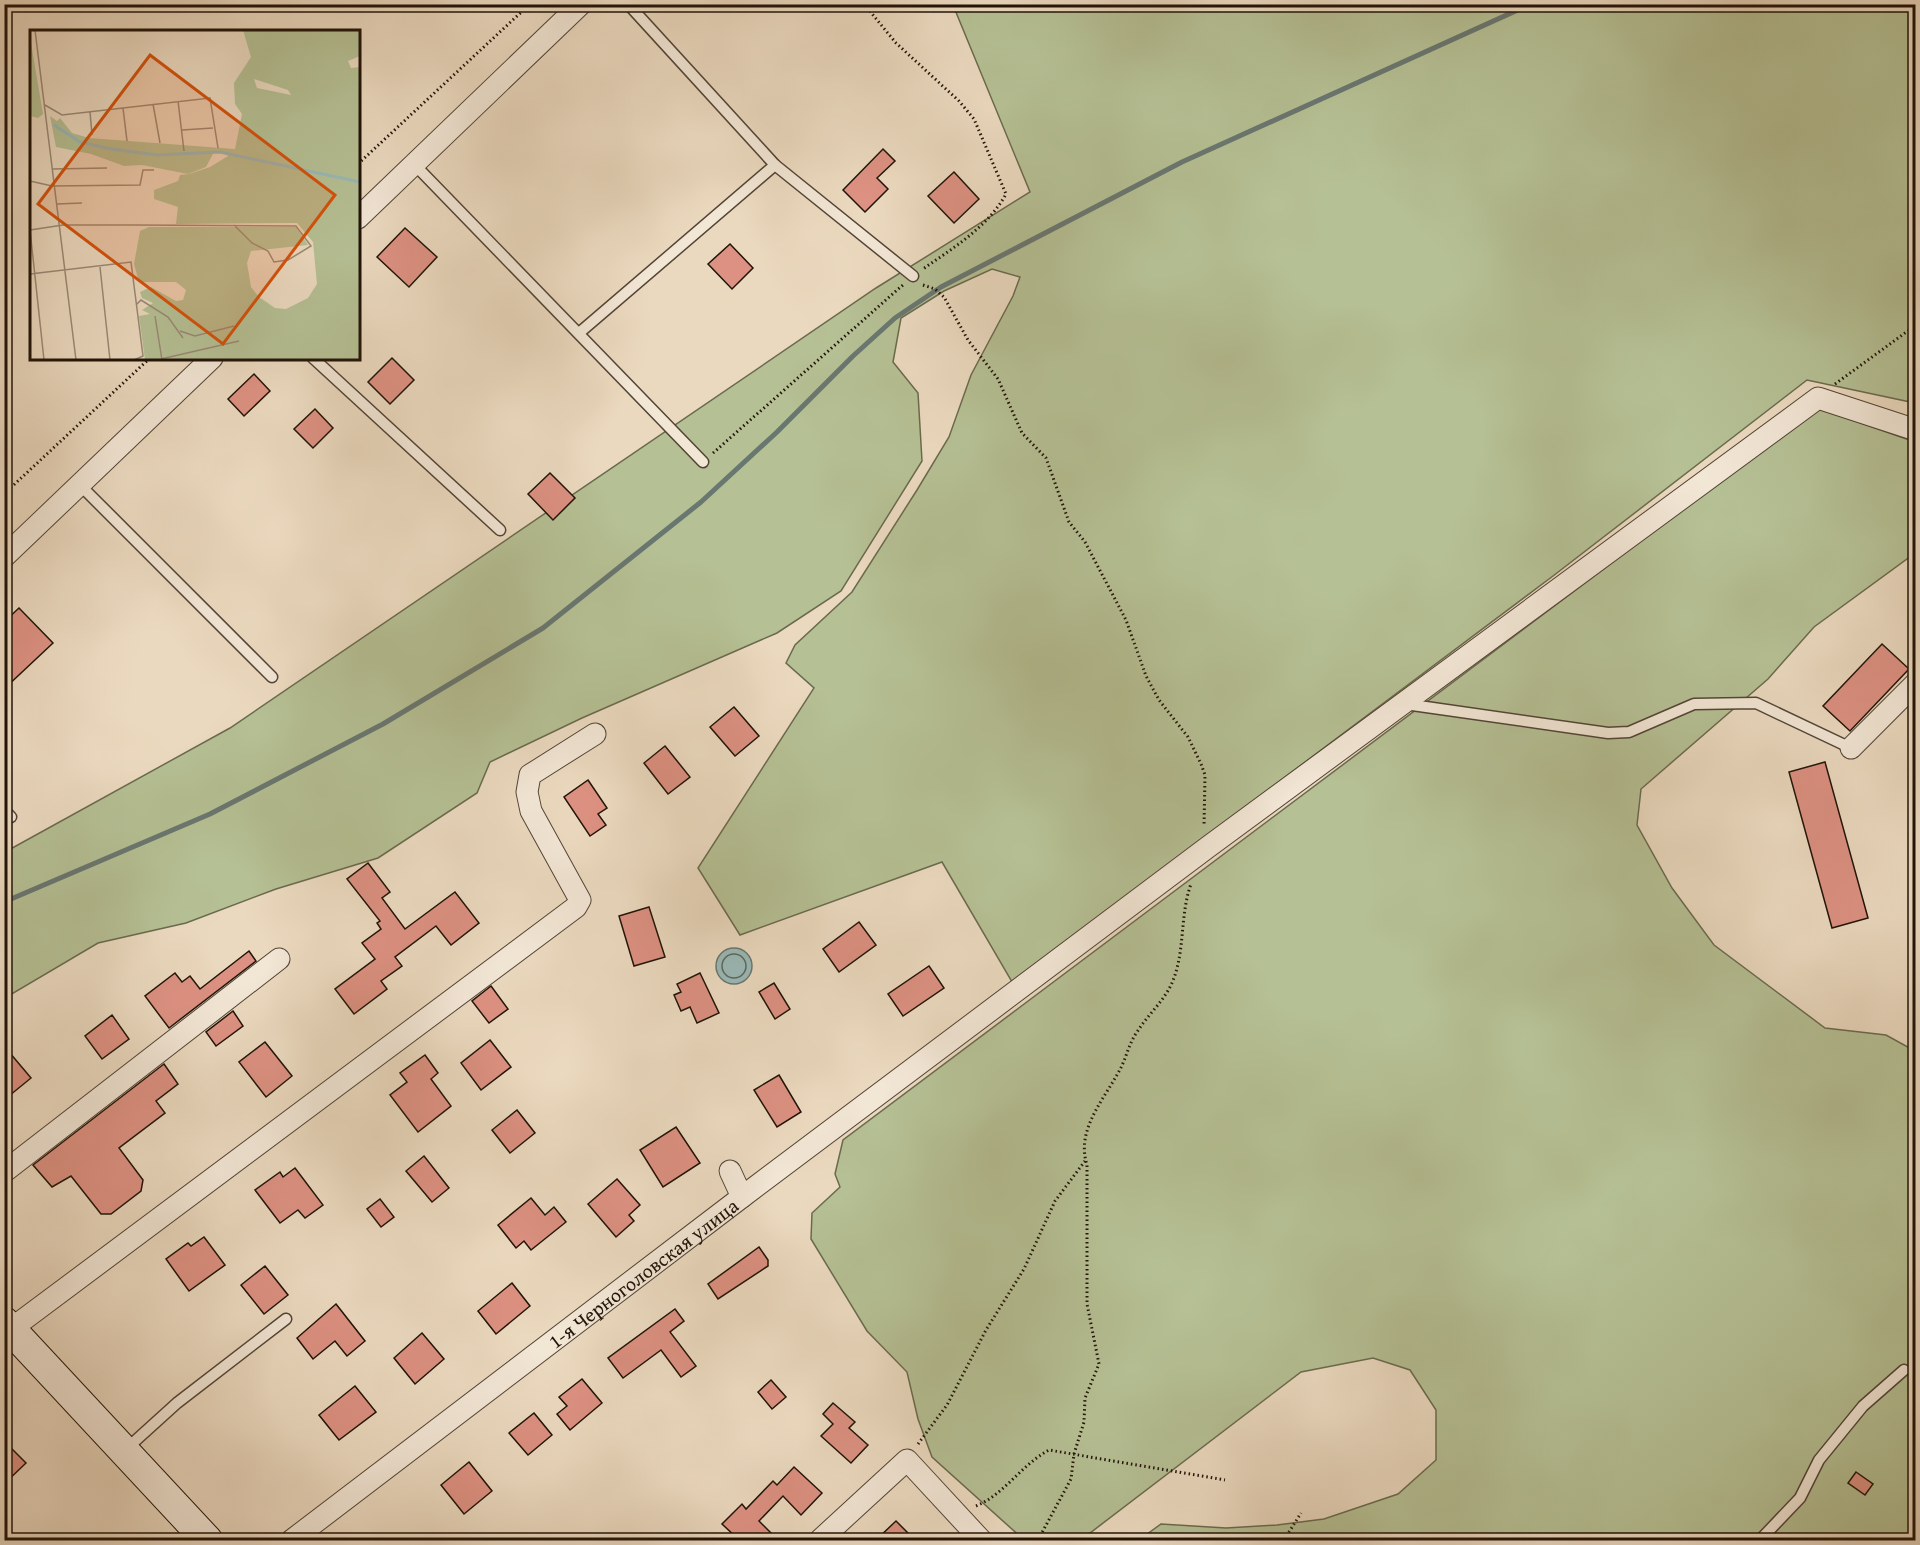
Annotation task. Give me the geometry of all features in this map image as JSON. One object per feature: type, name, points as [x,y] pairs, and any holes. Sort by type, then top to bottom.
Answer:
[{"type":"street","points":[[360,216],[581,4]]},
{"type":"street","points":[[4,557],[210,360]]},
{"type":"street","points":[[1818,398],[1916,430]]},
{"type":"street","name":"1-я Черноголовская улица","points":[[292,1540],[742,1197],[997,1008],[1208,847],[1818,398]]},
{"type":"street","points":[[1851,748],[1916,683]]},
{"type":"street","points":[[206,1540],[124,1451],[7,1331],[576,907],[580,900],[531,811],[527,792],[530,775],[595,734]]},
{"type":"street","points":[[4,1172],[279,959]]},
{"type":"street","points":[[729,1171],[742,1197]]},
{"type":"street","points":[[820,1540],[907,1460],[981,1540]]},
{"type":"lane","points":[[628,4],[775,165],[913,276]]},
{"type":"lane","points":[[414,164],[703,462]]},
{"type":"lane","points":[[579,333],[775,165]]},
{"type":"lane","points":[[315,360],[501,530]]},
{"type":"lane","points":[[80,485],[272,677]]},
{"type":"lane","points":[[1405,704],[1608,734],[1629,732],[1694,704],[1756,704],[1851,748]]},
{"type":"lane","points":[[124,1451],[177,1403],[286,1319]]},
{"type":"lane","points":[[1760,1540],[1800,1498],[1820,1460],[1863,1406],[1904,1370]]},
{"type":"path","points":[[360,162],[530,4]]},
{"type":"path","points":[[703,462],[913,276],[976,230],[1000,205],[1006,194],[974,118],[959,101],[896,43],[864,4]]},
{"type":"path","points":[[913,276],[916,282],[935,290],[944,297],[968,340],[998,379],[1022,433],[1046,458],[1069,522],[1089,549],[1126,620],[1146,676],[1159,700],[1188,738],[1205,775],[1204,827],[1208,847],[1204,861],[1194,872],[1186,899],[1177,968],[1170,987],[1152,1015],[1138,1030],[1125,1053],[1119,1072],[1106,1091],[1087,1130],[1082,1149],[1086,1161],[1086,1304],[1099,1364],[1085,1398],[1084,1422],[1074,1454],[1071,1479],[1038,1540]]},
{"type":"path","points":[[1818,398],[1916,325]]},
{"type":"path","points":[[4,494],[148,360]]},
{"type":"path","points":[[907,1460],[947,1405],[986,1330],[1024,1269],[1055,1201],[1086,1161]]},
{"type":"path","points":[[950,1508],[976,1506],[993,1498],[1016,1474],[1049,1450],[1225,1480]]},
{"type":"path","points":[[1284,1540],[1301,1513]]},
{"type":"green space","points":[[953,5],[1915,5],[1915,403],[1807,380],[1553,576],[1012,982],[942,862],[740,935],[698,868],[814,688],[786,663],[795,645],[852,592],[949,437],[971,375],[1013,296],[1020,277],[992,269],[944,291],[901,318],[893,362],[918,393],[922,461],[841,591],[777,633],[582,718],[490,762],[477,793],[378,858],[276,889],[186,923],[98,943],[5,998],[5,852],[230,728],[876,288],[1030,192]]},
{"type":"green space","points":[[1818,408],[1915,442],[1915,553],[1814,627],[1768,679],[1641,789],[1637,825],[1672,888],[1714,945],[1825,1028],[1886,1035],[1915,1051],[1915,1540],[1139,1540],[1161,1524],[1226,1528],[1277,1525],[1324,1519],[1398,1494],[1436,1460],[1436,1410],[1410,1370],[1373,1358],[1301,1372],[1090,1533],[1077,1540],[1024,1540],[932,1457],[918,1419],[907,1372],[867,1331],[811,1239],[812,1213],[840,1187],[835,1174],[843,1140]]},
{"type":"water","points":[[734,948],[747,953],[752,966],[747,979],[734,984],[721,979],[716,966],[721,953]]},
{"type":"building","points":[[883,149],[895,161],[877,178],[888,189],[865,212],[843,190]]},
{"type":"building","points":[[954,172],[979,199],[954,223],[928,196]]},
{"type":"building","points":[[405,228],[437,257],[409,287],[377,257]]},
{"type":"building","points":[[730,244],[753,268],[732,289],[708,264]]},
{"type":"building","points":[[392,358],[414,380],[390,404],[368,382]]},
{"type":"building","points":[[254,374],[270,391],[244,416],[228,399]]},
{"type":"building","points":[[315,409],[333,428],[313,448],[294,429]]},
{"type":"building","points":[[550,473],[575,498],[553,520],[528,494]]},
{"type":"building","points":[[19,608],[53,643],[4,689],[4,622]]},
{"type":"building","points":[[1882,644],[1909,669],[1850,731],[1823,706]]},
{"type":"building","points":[[734,707],[759,736],[735,756],[710,727]]},
{"type":"building","points":[[665,746],[690,777],[668,794],[644,763]]},
{"type":"building","points":[[1825,762],[1868,918],[1832,928],[1789,772]]},
{"type":"building","points":[[588,780],[607,808],[598,814],[606,825],[590,836],[564,797]]},
{"type":"building","points":[[368,863],[390,892],[382,898],[405,929],[455,892],[479,923],[451,945],[436,926],[395,957],[402,966],[381,981],[387,989],[354,1014],[335,989],[375,959],[362,943],[381,929],[377,923],[380,921],[347,879]]},
{"type":"building","points":[[649,907],[665,957],[634,966],[619,916]]},
{"type":"building","points":[[859,922],[876,945],[839,972],[823,949]]},
{"type":"building","points":[[249,951],[256,961],[169,1028],[145,996],[175,973],[182,982],[190,976],[200,989]]},
{"type":"building","points":[[929,966],[944,988],[903,1016],[888,994]]},
{"type":"building","points":[[700,973],[719,1013],[697,1023],[690,1007],[681,1011],[674,995],[681,992],[677,984]]},
{"type":"building","points":[[774,983],[790,1009],[775,1019],[759,992]]},
{"type":"building","points":[[491,986],[508,1009],[489,1023],[472,1001]]},
{"type":"building","points":[[233,1011],[243,1026],[216,1046],[206,1032]]},
{"type":"building","points":[[112,1015],[129,1039],[102,1059],[85,1036]]},
{"type":"building","points":[[490,1040],[511,1067],[481,1090],[461,1063]]},
{"type":"building","points":[[265,1042],[292,1076],[266,1097],[239,1062]]},
{"type":"building","points":[[4,1046],[31,1078],[4,1100]]},
{"type":"building","points":[[425,1055],[438,1073],[431,1079],[451,1106],[418,1132],[390,1095],[407,1082],[400,1073]]},
{"type":"building","points":[[164,1064],[178,1084],[156,1101],[165,1113],[119,1148],[143,1180],[141,1191],[111,1214],[101,1214],[71,1176],[52,1187],[33,1165]]},
{"type":"building","points":[[779,1075],[801,1112],[777,1127],[754,1090]]},
{"type":"building","points":[[517,1110],[535,1133],[510,1153],[492,1130]]},
{"type":"building","points":[[676,1127],[700,1163],[663,1187],[640,1150]]},
{"type":"building","points":[[424,1156],[449,1188],[432,1202],[406,1171]]},
{"type":"building","points":[[295,1168],[323,1205],[305,1218],[298,1210],[280,1223],[255,1190],[280,1172],[283,1177]]},
{"type":"building","points":[[617,1179],[640,1205],[629,1215],[634,1221],[616,1237],[588,1204]]},
{"type":"building","points":[[531,1198],[545,1215],[554,1207],[566,1222],[531,1250],[524,1241],[516,1248],[498,1225]]},
{"type":"building","points":[[380,1199],[394,1217],[381,1227],[367,1209]]},
{"type":"building","points":[[204,1237],[225,1265],[189,1291],[166,1259],[188,1243],[191,1246]]},
{"type":"building","points":[[759,1247],[768,1260],[768,1266],[718,1299],[708,1284]]},
{"type":"building","points":[[265,1266],[288,1295],[264,1314],[241,1285]]},
{"type":"building","points":[[512,1283],[530,1306],[496,1334],[478,1311]]},
{"type":"building","points":[[336,1304],[365,1341],[347,1356],[335,1341],[313,1359],[297,1338]]},
{"type":"building","points":[[675,1309],[684,1321],[670,1332],[696,1366],[681,1377],[661,1350],[623,1378],[608,1358]]},
{"type":"building","points":[[422,1333],[444,1359],[415,1384],[394,1358]]},
{"type":"building","points":[[582,1379],[602,1403],[570,1430],[557,1414],[567,1406],[559,1397]]},
{"type":"building","points":[[771,1380],[786,1397],[772,1409],[758,1392]]},
{"type":"building","points":[[355,1386],[376,1412],[339,1440],[319,1415]]},
{"type":"building","points":[[833,1403],[855,1422],[849,1428],[868,1445],[851,1463],[821,1436],[833,1424],[823,1414]]},
{"type":"building","points":[[534,1413],[552,1435],[528,1455],[509,1433]]},
{"type":"building","points":[[4,1441],[26,1463],[4,1484]]},
{"type":"building","points":[[469,1462],[492,1491],[464,1514],[441,1485]]},
{"type":"building","points":[[794,1467],[822,1493],[801,1515],[783,1496],[759,1521],[771,1533],[764,1540],[739,1540],[722,1524],[742,1504],[746,1509],[773,1481],[777,1485]]},
{"type":"building","points":[[1856,1472],[1873,1484],[1865,1495],[1848,1483]]},
{"type":"building","points":[[896,1521],[915,1540],[876,1540]]},
{"type":"waterway","points":[[4,902],[210,814],[383,724],[543,628],[701,502],[895,318],[941,287],[1182,162],[1531,4]]}]
